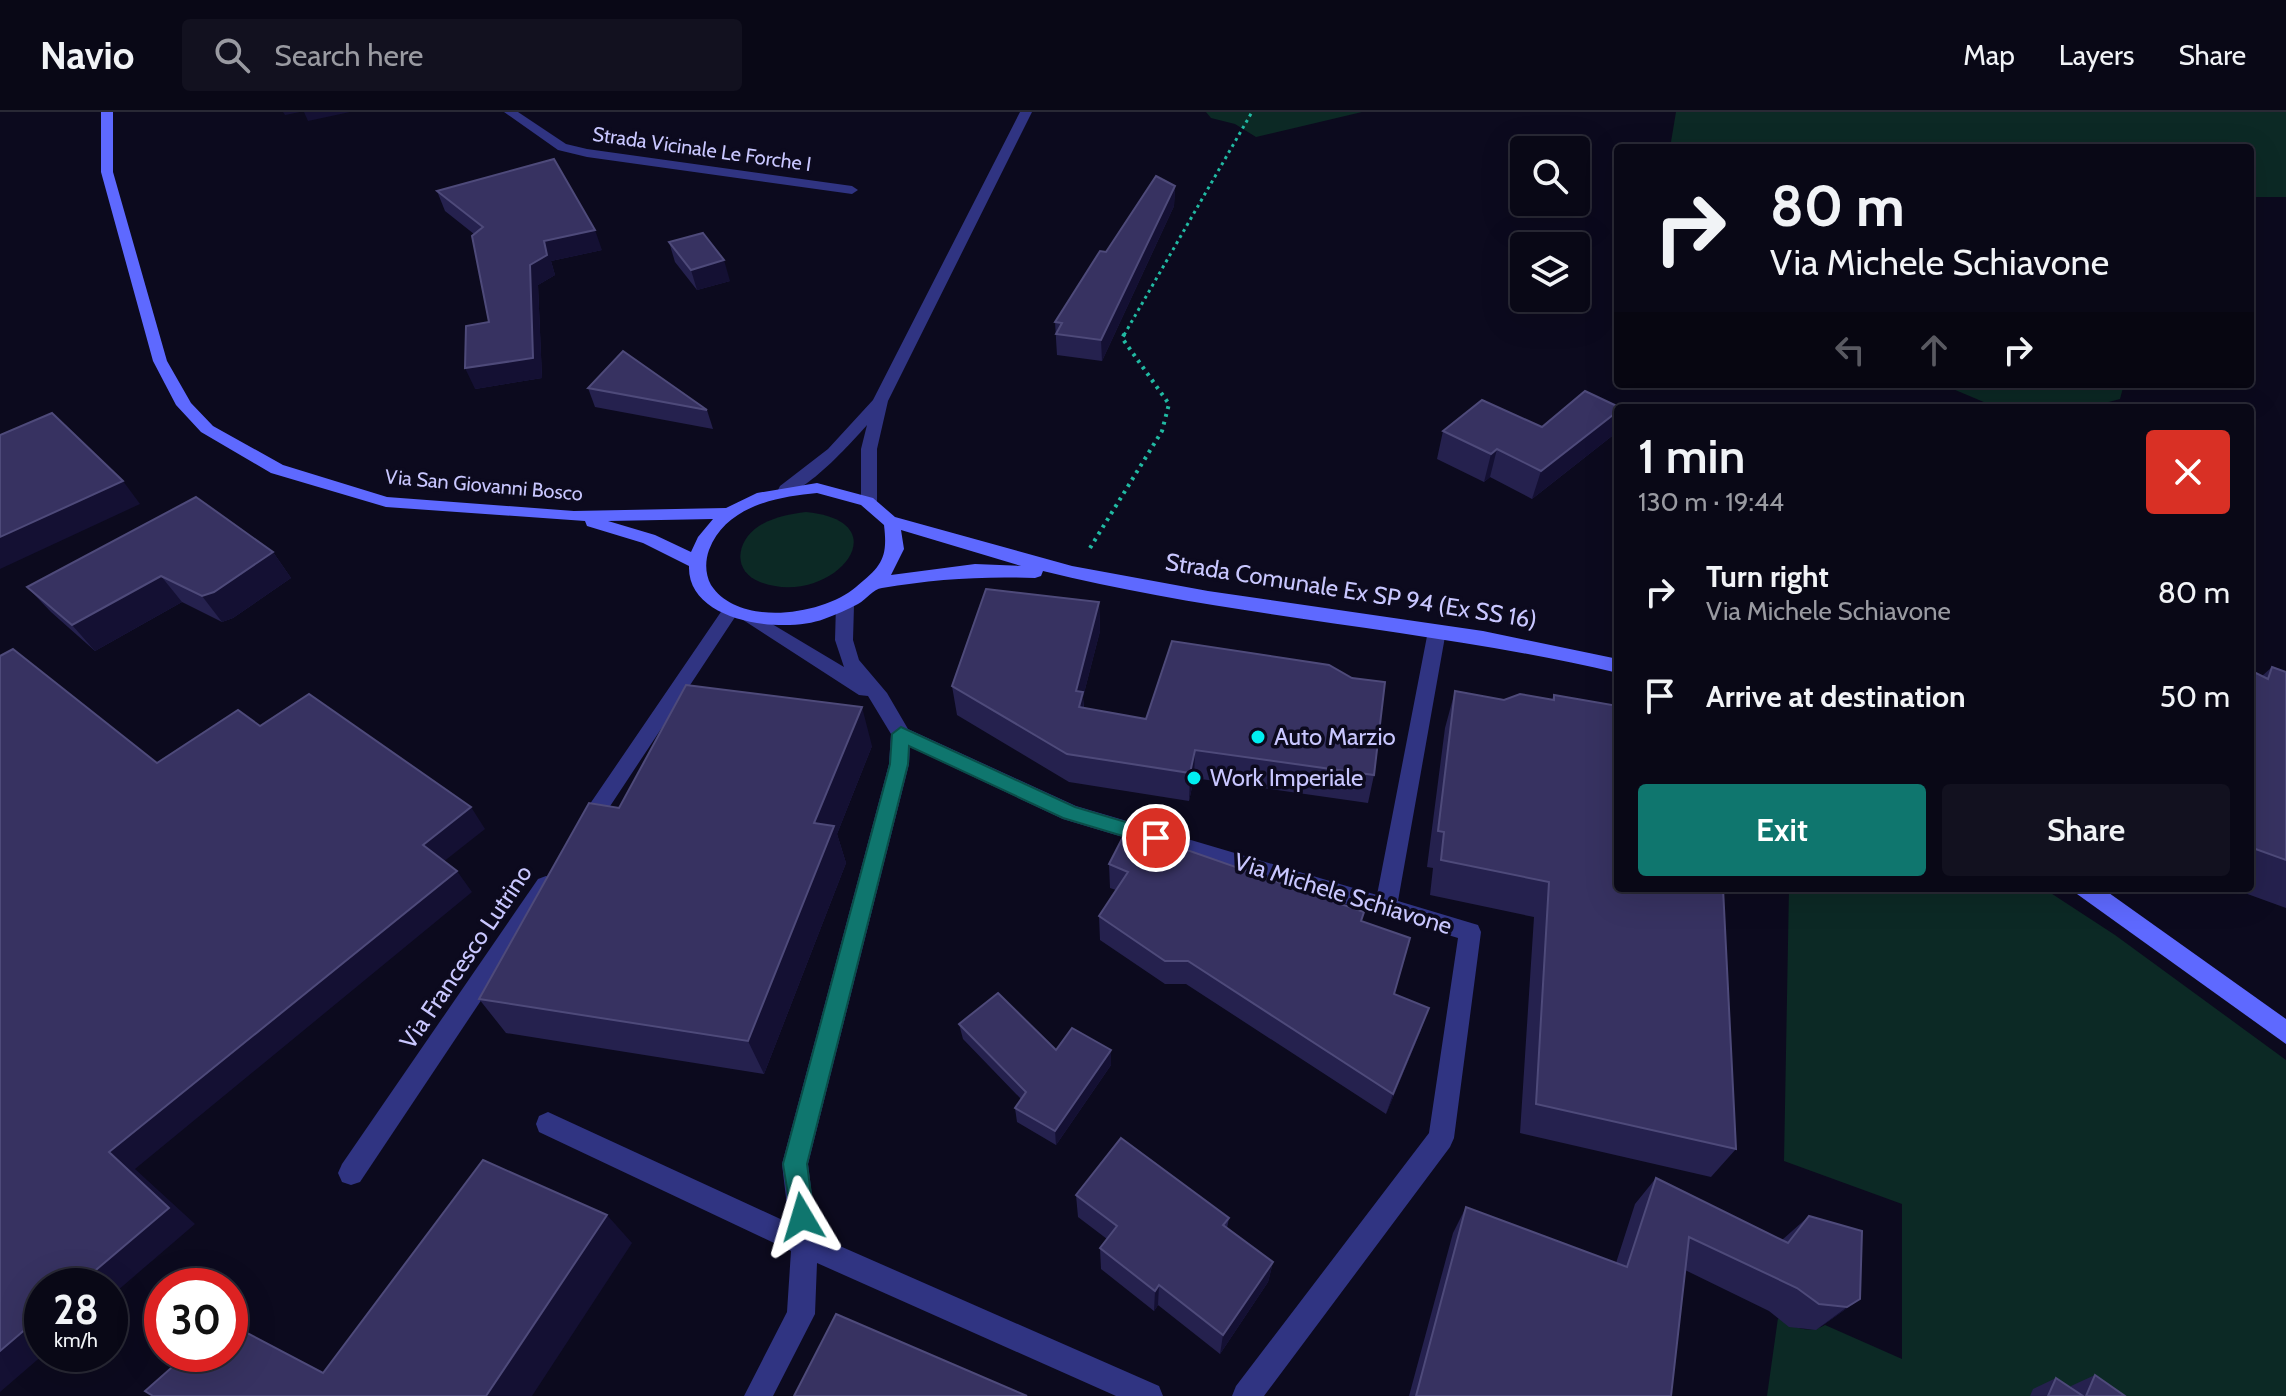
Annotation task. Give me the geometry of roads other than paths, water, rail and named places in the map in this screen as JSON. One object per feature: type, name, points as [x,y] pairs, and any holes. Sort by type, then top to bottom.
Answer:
[{"type":"main road","name":"Via San Giovanni Bosco","points":[[107,112],[107,172],[160,361],[184,405],[207,429],[277,469],[386,502],[574,516],[728,513]]},
{"type":"main road","name":"Via San Giovanni Bosco","points":[[696,562],[706,536],[728,513],[746,503],[786,490],[817,488],[845,491],[869,501],[891,521]]},
{"type":"main road","points":[[574,516],[649,539],[696,562],[699,581],[711,597],[739,613],[779,619],[802,617],[845,605],[879,582],[893,561],[897,540],[891,521]]},
{"type":"main road","name":"Strada Comunale Ex SP 94 (Ex SS 16)","points":[[891,521],[979,550],[1075,573],[1537,645],[1614,665]]},
{"type":"main road","name":"Strada Comunale Ex SP 94 (Ex SS 16)","points":[[879,582],[975,570],[1075,573]]},
{"type":"main road","points":[[2091,892],[2286,1033]]},
{"type":"street","name":"Strada Vicinale Le Forche I","points":[[510,112],[562,147],[587,153],[852,190]]},
{"type":"street","points":[[869,501],[869,449],[880,401],[1026,112]]},
{"type":"street","points":[[786,490],[834,452],[880,401]]},
{"type":"street","points":[[758,1396],[801,1314],[805,1244],[795,1164],[899,764],[901,734],[880,698],[850,662],[844,640],[845,605]]},
{"type":"street","points":[[572,846],[739,613],[880,698]]},
{"type":"street","points":[[1386,907],[1437,631]]},
{"type":"street","name":"Via Michele Schiavone","points":[[901,734],[1070,813],[1470,932],[1441,1138],[1246,1396]]},
{"type":"street","name":"Via Francesco Lutrino","points":[[351,1173],[554,872]]},
{"type":"street","points":[[548,1124],[805,1244],[1149,1396]]},
{"type":"place","name":"Auto Marzio","points":[[1258,737]]},
{"type":"place","name":"Work Imperiale","points":[[1194,778]]}]
